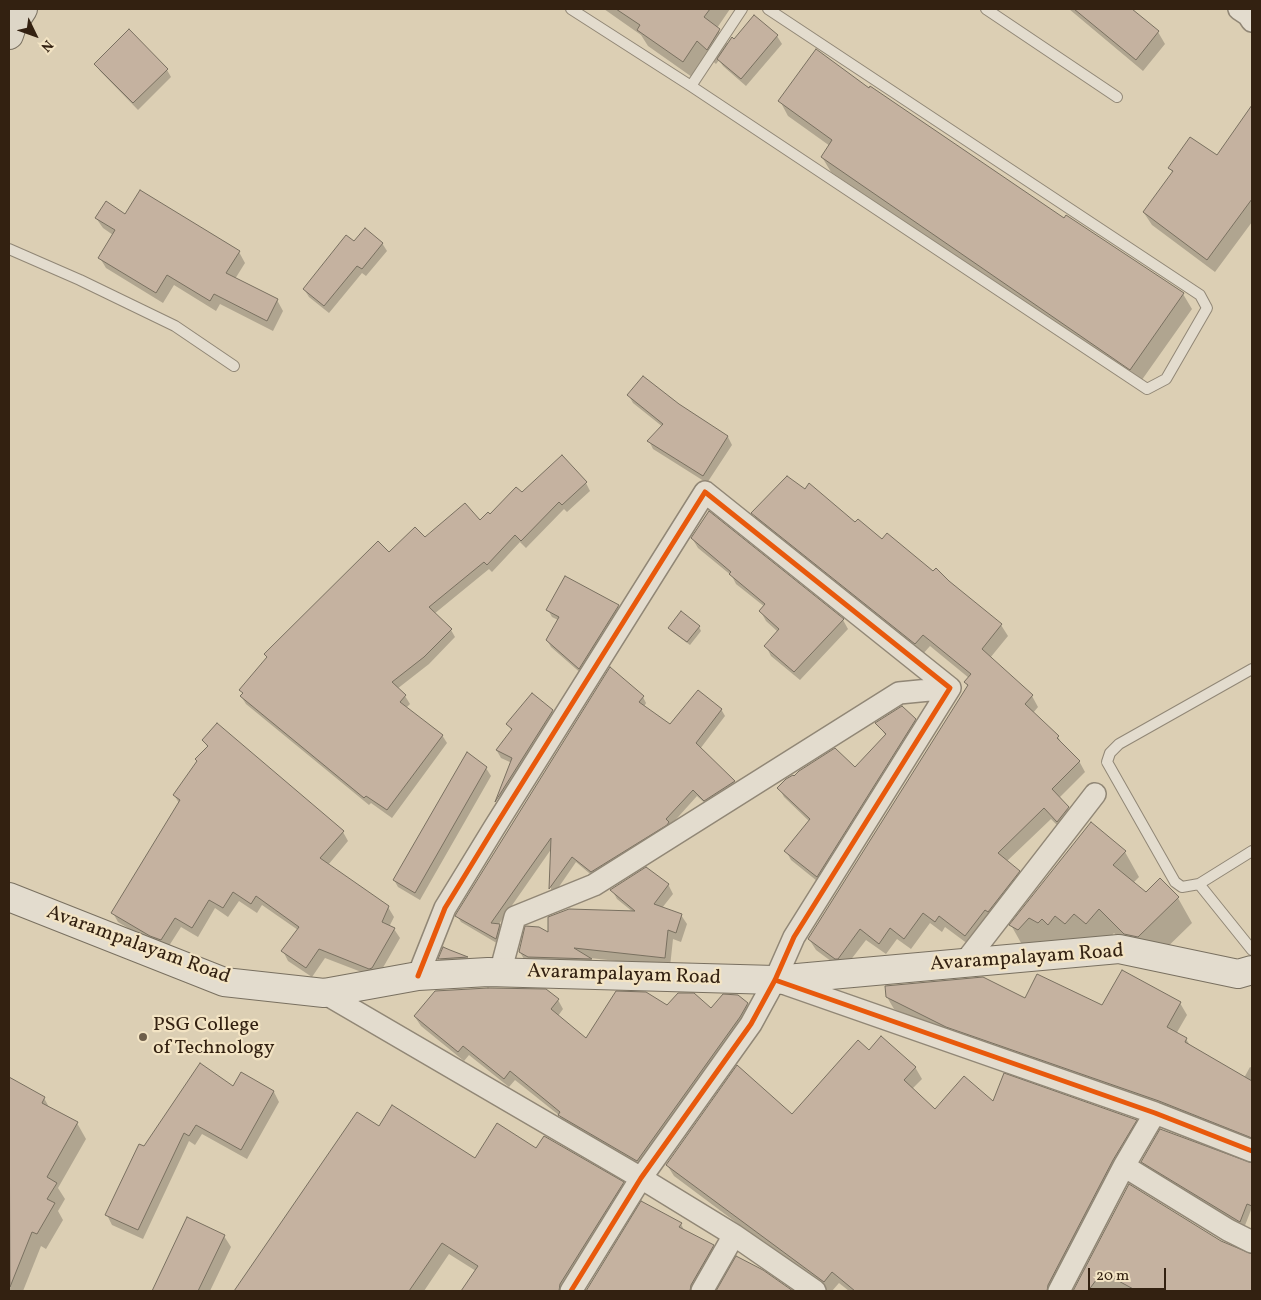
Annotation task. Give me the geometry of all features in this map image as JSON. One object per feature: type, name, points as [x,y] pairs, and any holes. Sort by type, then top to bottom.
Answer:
[{"type":"main road","points":[[9,35],[12,26],[23,9]]},
{"type":"street","points":[[1239,9],[1248,15],[1252,21]]},
{"type":"street","points":[[418,976],[450,900],[705,492],[950,688]]},
{"type":"street","points":[[500,973],[515,917],[594,885],[899,693],[950,688]]},
{"type":"street","points":[[571,1291],[642,1178],[750,1024],[775,980],[794,938],[950,688]]},
{"type":"street","points":[[965,962],[1095,794]]},
{"type":"street","name":"Avarampalayam Road","points":[[9,897],[224,982],[324,993],[418,976],[488,972],[775,980],[1119,949],[1238,974],[1252,970]]},
{"type":"street","points":[[775,980],[1155,1113],[1252,1151]]},
{"type":"street","points":[[324,993],[642,1178],[734,1235],[815,1291]]},
{"type":"street","points":[[1059,1291],[1124,1166],[1155,1113]]},
{"type":"street","points":[[1124,1166],[1211,1220],[1252,1242]]},
{"type":"street","points":[[702,1291],[734,1235]]},
{"type":"lane","points":[[571,9],[692,86],[1147,389],[1166,380],[1208,308],[1200,296],[768,9]]},
{"type":"lane","points":[[692,86],[742,9]]},
{"type":"lane","points":[[986,9],[1117,97]]},
{"type":"lane","points":[[9,249],[80,280],[175,326],[234,366]]},
{"type":"lane","points":[[1252,669],[1119,744],[1110,753],[1107,762],[1174,882],[1182,887],[1199,884],[1252,852]]},
{"type":"lane","points":[[1199,884],[1252,950]]},
{"type":"building","points":[[616,9],[710,9],[704,17],[720,29],[707,50],[697,41],[683,62],[637,30],[640,25]]},
{"type":"building","points":[[1074,9],[1132,9],[1159,31],[1136,60]]},
{"type":"building","points":[[754,15],[778,35],[741,79],[717,59],[732,37],[734,39]]},
{"type":"building","points":[[129,29],[168,69],[133,103],[94,64]]},
{"type":"building","points":[[816,49],[869,88],[870,86],[1064,218],[1066,215],[1184,293],[1130,370],[821,157],[832,140],[778,101]]},
{"type":"building","points":[[1252,105],[1252,199],[1207,260],[1143,212],[1173,171],[1168,168],[1190,137],[1217,155]]},
{"type":"building","points":[[140,190],[240,251],[226,273],[278,299],[267,321],[214,294],[210,301],[167,275],[156,293],[98,258],[115,230],[95,218],[106,201],[125,214]]},
{"type":"building","points":[[365,228],[383,243],[362,269],[357,266],[324,306],[303,289],[346,235],[354,241]]},
{"type":"building","points":[[643,376],[679,404],[728,436],[703,476],[647,441],[663,424],[627,395]]},
{"type":"building","points":[[562,455],[587,482],[562,505],[559,502],[521,541],[515,535],[487,565],[484,562],[429,607],[452,629],[424,657],[392,682],[406,695],[400,702],[443,735],[387,810],[366,796],[364,798],[240,696],[243,693],[239,690],[267,657],[264,654],[378,541],[389,552],[415,527],[425,537],[465,503],[480,520],[488,512],[490,514],[516,487],[522,492]]},
{"type":"building","points":[[787,476],[805,489],[809,483],[855,522],[858,519],[882,539],[887,533],[933,571],[936,568],[949,581],[1002,624],[982,649],[1033,695],[1025,704],[1059,736],[1057,738],[1080,761],[1052,789],[1069,807],[1057,822],[1044,808],[998,853],[1020,871],[988,912],[985,910],[965,936],[939,916],[935,922],[923,913],[904,939],[890,928],[879,944],[860,929],[838,959],[835,959],[808,939],[968,685],[964,682],[971,674],[923,635],[915,644],[751,513]]},
{"type":"building","points":[[709,511],[844,619],[794,672],[764,646],[779,629],[759,611],[765,604],[729,574],[731,572],[691,538]]},
{"type":"building","points":[[565,576],[619,605],[579,669],[546,640],[559,617],[546,610]]},
{"type":"building","points":[[681,611],[700,626],[687,642],[668,628]]},
{"type":"building","points":[[610,667],[644,696],[639,702],[670,724],[698,690],[722,709],[696,743],[735,781],[704,801],[693,790],[666,819],[669,822],[667,825],[591,872],[572,857],[549,889],[551,838],[491,923],[500,924],[496,939],[455,916]]},
{"type":"building","points":[[532,693],[553,710],[495,802],[512,758],[496,750],[512,729],[506,724]]},
{"type":"building","points":[[902,706],[916,719],[817,877],[784,851],[810,819],[777,788],[786,779],[794,776],[835,748],[855,767],[886,734],[875,723]]},
{"type":"building","points":[[217,723],[344,831],[320,858],[389,906],[382,922],[395,928],[372,968],[369,969],[319,949],[306,968],[281,951],[299,927],[256,896],[251,904],[233,892],[223,908],[209,900],[192,928],[175,918],[161,940],[150,936],[111,913],[180,800],[173,795],[197,761],[195,759],[208,746],[202,740]]},
{"type":"building","points":[[467,752],[487,767],[415,893],[393,880]]},
{"type":"building","points":[[1091,822],[1126,851],[1113,865],[1146,892],[1160,878],[1179,897],[1138,937],[1124,934],[1099,909],[1086,924],[1074,914],[1065,924],[1055,916],[1048,925],[1042,919],[1038,923],[1029,918],[1018,930],[1009,925]]},
{"type":"building","points":[[646,867],[669,884],[654,904],[682,914],[676,933],[668,930],[665,958],[574,948],[592,959],[528,957],[519,952],[525,926],[539,927],[548,932],[548,917],[569,909],[635,911],[610,890]]},
{"type":"building","points":[[443,947],[450,950],[468,957],[438,959]]},
{"type":"building","points":[[1122,970],[1181,1002],[1167,1027],[1187,1038],[1185,1042],[1252,1081],[1252,1138],[1159,1101],[946,1027],[886,997],[885,986],[983,977],[1025,998],[1037,974],[1102,1005]]},
{"type":"building","points":[[488,988],[546,989],[559,999],[551,1009],[586,1038],[616,991],[646,992],[667,1005],[678,993],[694,993],[711,1008],[723,994],[738,995],[748,1003],[740,1017],[637,1161],[558,1115],[560,1112],[510,1071],[504,1079],[463,1046],[458,1052],[414,1016],[435,991]]},
{"type":"building","points":[[881,1036],[916,1067],[904,1080],[935,1109],[964,1076],[993,1101],[1004,1073],[1137,1120],[1113,1160],[1048,1285],[1047,1291],[855,1291],[832,1272],[824,1282],[666,1165],[737,1065],[792,1114],[858,1040],[869,1050]]},
{"type":"building","points":[[200,1063],[233,1086],[241,1072],[274,1091],[241,1150],[196,1125],[189,1136],[184,1133],[138,1230],[105,1215],[139,1144],[144,1146]]},
{"type":"building","points":[[9,1077],[45,1097],[42,1103],[78,1122],[47,1177],[57,1183],[47,1199],[55,1203],[37,1234],[32,1232],[10,1287]]},
{"type":"building","points":[[392,1105],[475,1158],[497,1123],[536,1148],[544,1136],[624,1182],[560,1284],[559,1291],[461,1291],[478,1266],[442,1243],[409,1291],[234,1291],[357,1112],[379,1126]]},
{"type":"building","points":[[1160,1129],[1252,1163],[1252,1206],[1247,1204],[1240,1222],[1141,1162]]},
{"type":"building","points":[[1129,1184],[1221,1241],[1252,1254],[1252,1291],[1137,1291],[1102,1272],[1088,1291],[1073,1291]]},
{"type":"building","points":[[641,1201],[682,1223],[679,1227],[714,1245],[691,1285],[690,1291],[586,1291]]},
{"type":"building","points":[[187,1217],[225,1235],[198,1291],[152,1291]]},
{"type":"building","points":[[736,1256],[763,1270],[793,1291],[716,1291]]},
{"type":"cycle path","points":[[418,976],[445,908],[705,492],[950,688],[794,937],[775,980],[751,1024],[641,1178],[571,1291]]},
{"type":"cycle path","points":[[775,980],[1155,1113],[1252,1151]]},
{"type":"place","name":"PSG College of Technology","points":[[143,1037]]}]
